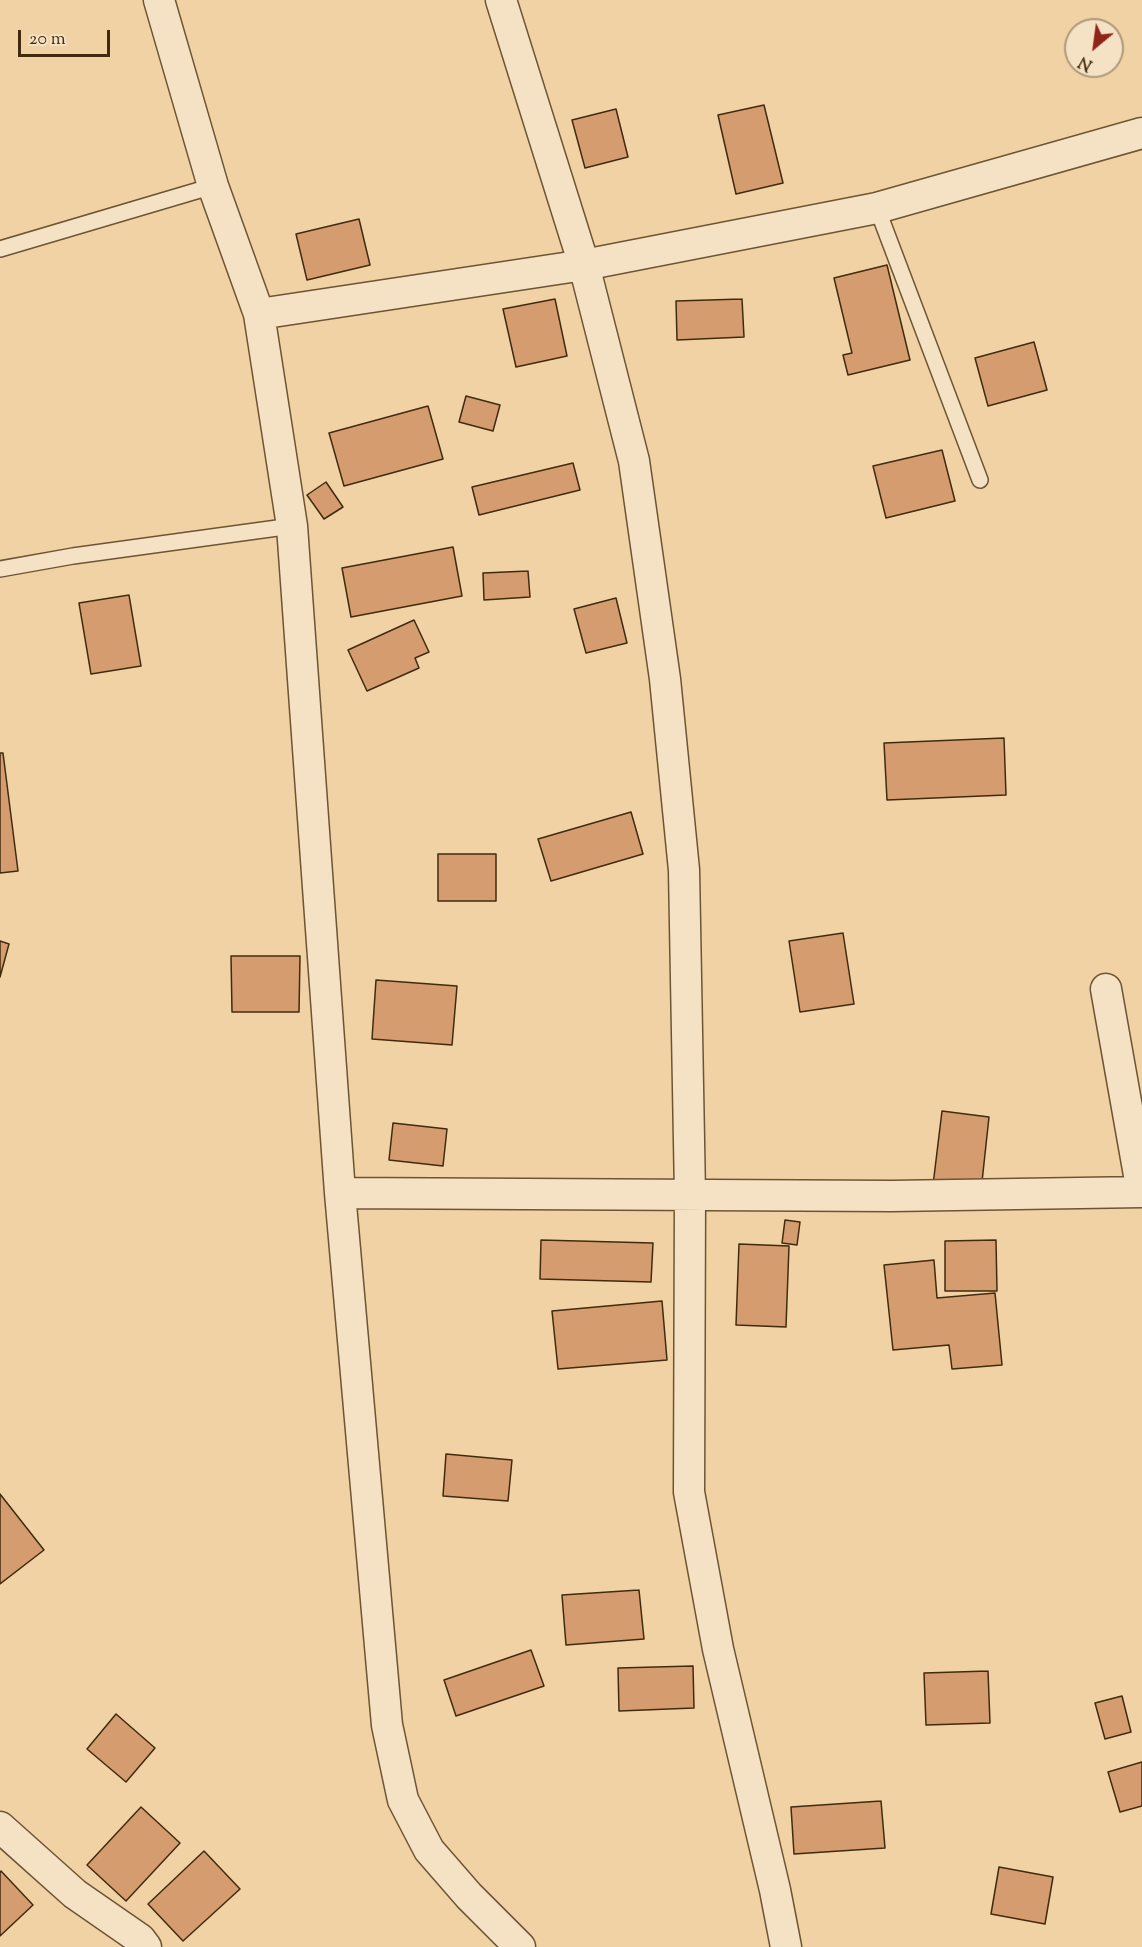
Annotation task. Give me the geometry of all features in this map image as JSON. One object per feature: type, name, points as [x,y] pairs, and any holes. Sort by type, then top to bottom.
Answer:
[{"type":"street","points":[[159,0],[213,186],[259,314],[292,526],[340,1193],[387,1725],[403,1800],[429,1850],[469,1896],[520,1947]]},
{"type":"street","points":[[501,0],[584,265],[634,461],[665,679],[684,870],[690,1195],[689,1492],[718,1649],[775,1890],[786,1947]]},
{"type":"street","points":[[259,314],[584,265],[877,208],[1142,133]]},
{"type":"street","points":[[340,1193],[892,1196],[1142,1192],[1106,989]]},
{"type":"street","points":[[0,1827],[75,1894],[140,1939],[146,1947]]},
{"type":"lane","points":[[0,249],[213,186]]},
{"type":"lane","points":[[877,208],[980,480]]},
{"type":"lane","points":[[0,568],[292,526]]},
{"type":"building","points":[[764,105],[783,183],[736,194],[718,115]]},
{"type":"building","points":[[616,109],[628,157],[585,168],[572,120]]},
{"type":"building","points":[[359,219],[370,265],[307,280],[296,234]]},
{"type":"building","points":[[887,265],[910,360],[848,375],[843,355],[852,353],[834,278]]},
{"type":"building","points":[[555,299],[567,356],[516,367],[503,309]]},
{"type":"building","points":[[742,299],[744,337],[677,340],[676,301]]},
{"type":"building","points":[[1034,342],[1047,390],[988,406],[975,358]]},
{"type":"building","points":[[466,396],[500,405],[493,431],[459,422]]},
{"type":"building","points":[[428,406],[443,459],[344,486],[329,433]]},
{"type":"building","points":[[942,450],[955,501],[886,518],[873,466]]},
{"type":"building","points":[[573,463],[580,490],[479,515],[472,487]]},
{"type":"building","points":[[326,482],[343,507],[324,519],[307,495]]},
{"type":"building","points":[[453,547],[462,596],[351,617],[342,568]]},
{"type":"building","points":[[528,571],[530,597],[484,600],[483,573]]},
{"type":"building","points":[[129,595],[141,666],[91,674],[79,603]]},
{"type":"building","points":[[616,598],[627,643],[586,653],[574,609]]},
{"type":"building","points":[[414,620],[429,652],[415,658],[419,668],[367,691],[348,650]]},
{"type":"building","points":[[1004,738],[1006,795],[887,800],[884,743]]},
{"type":"building","points":[[0,753],[3,753],[18,871],[0,873]]},
{"type":"building","points":[[631,812],[643,854],[551,881],[538,839]]},
{"type":"building","points":[[438,854],[496,854],[496,901],[438,901]]},
{"type":"building","points":[[843,933],[854,1004],[800,1012],[789,941]]},
{"type":"building","points":[[0,941],[9,944],[0,977]]},
{"type":"building","points":[[231,956],[300,956],[299,1012],[232,1012]]},
{"type":"building","points":[[376,980],[457,986],[452,1045],[372,1039]]},
{"type":"building","points":[[942,1111],[989,1117],[981,1191],[933,1185]]},
{"type":"building","points":[[393,1123],[447,1129],[443,1166],[389,1160]]},
{"type":"building","points":[[785,1220],[800,1222],[797,1245],[782,1243]]},
{"type":"building","points":[[541,1240],[653,1243],[651,1282],[540,1279]]},
{"type":"building","points":[[996,1240],[997,1291],[945,1291],[945,1241]]},
{"type":"building","points":[[739,1244],[789,1246],[786,1327],[736,1325]]},
{"type":"building","points":[[934,1260],[937,1298],[995,1293],[1002,1365],[952,1369],[949,1345],[893,1350],[884,1265]]},
{"type":"building","points":[[662,1301],[667,1360],[558,1369],[552,1311]]},
{"type":"building","points":[[446,1454],[512,1460],[508,1501],[443,1496]]},
{"type":"building","points":[[0,1494],[44,1550],[0,1584]]},
{"type":"building","points":[[639,1590],[644,1639],[566,1645],[562,1595]]},
{"type":"building","points":[[531,1650],[544,1686],[456,1716],[444,1680]]},
{"type":"building","points":[[693,1666],[694,1708],[619,1711],[618,1668]]},
{"type":"building","points":[[988,1671],[990,1723],[926,1725],[924,1673]]},
{"type":"building","points":[[1122,1696],[1131,1732],[1105,1739],[1095,1703]]},
{"type":"building","points":[[116,1714],[155,1748],[126,1782],[87,1749]]},
{"type":"building","points":[[1142,1762],[1142,1806],[1120,1812],[1108,1772]]},
{"type":"building","points":[[881,1801],[885,1848],[794,1854],[791,1807]]},
{"type":"building","points":[[141,1807],[180,1843],[126,1901],[87,1865]]},
{"type":"building","points":[[204,1851],[240,1889],[183,1941],[148,1904]]},
{"type":"building","points":[[999,1867],[1053,1877],[1045,1924],[991,1914]]},
{"type":"building","points":[[1,1871],[33,1905],[0,1936],[0,1873]]}]
